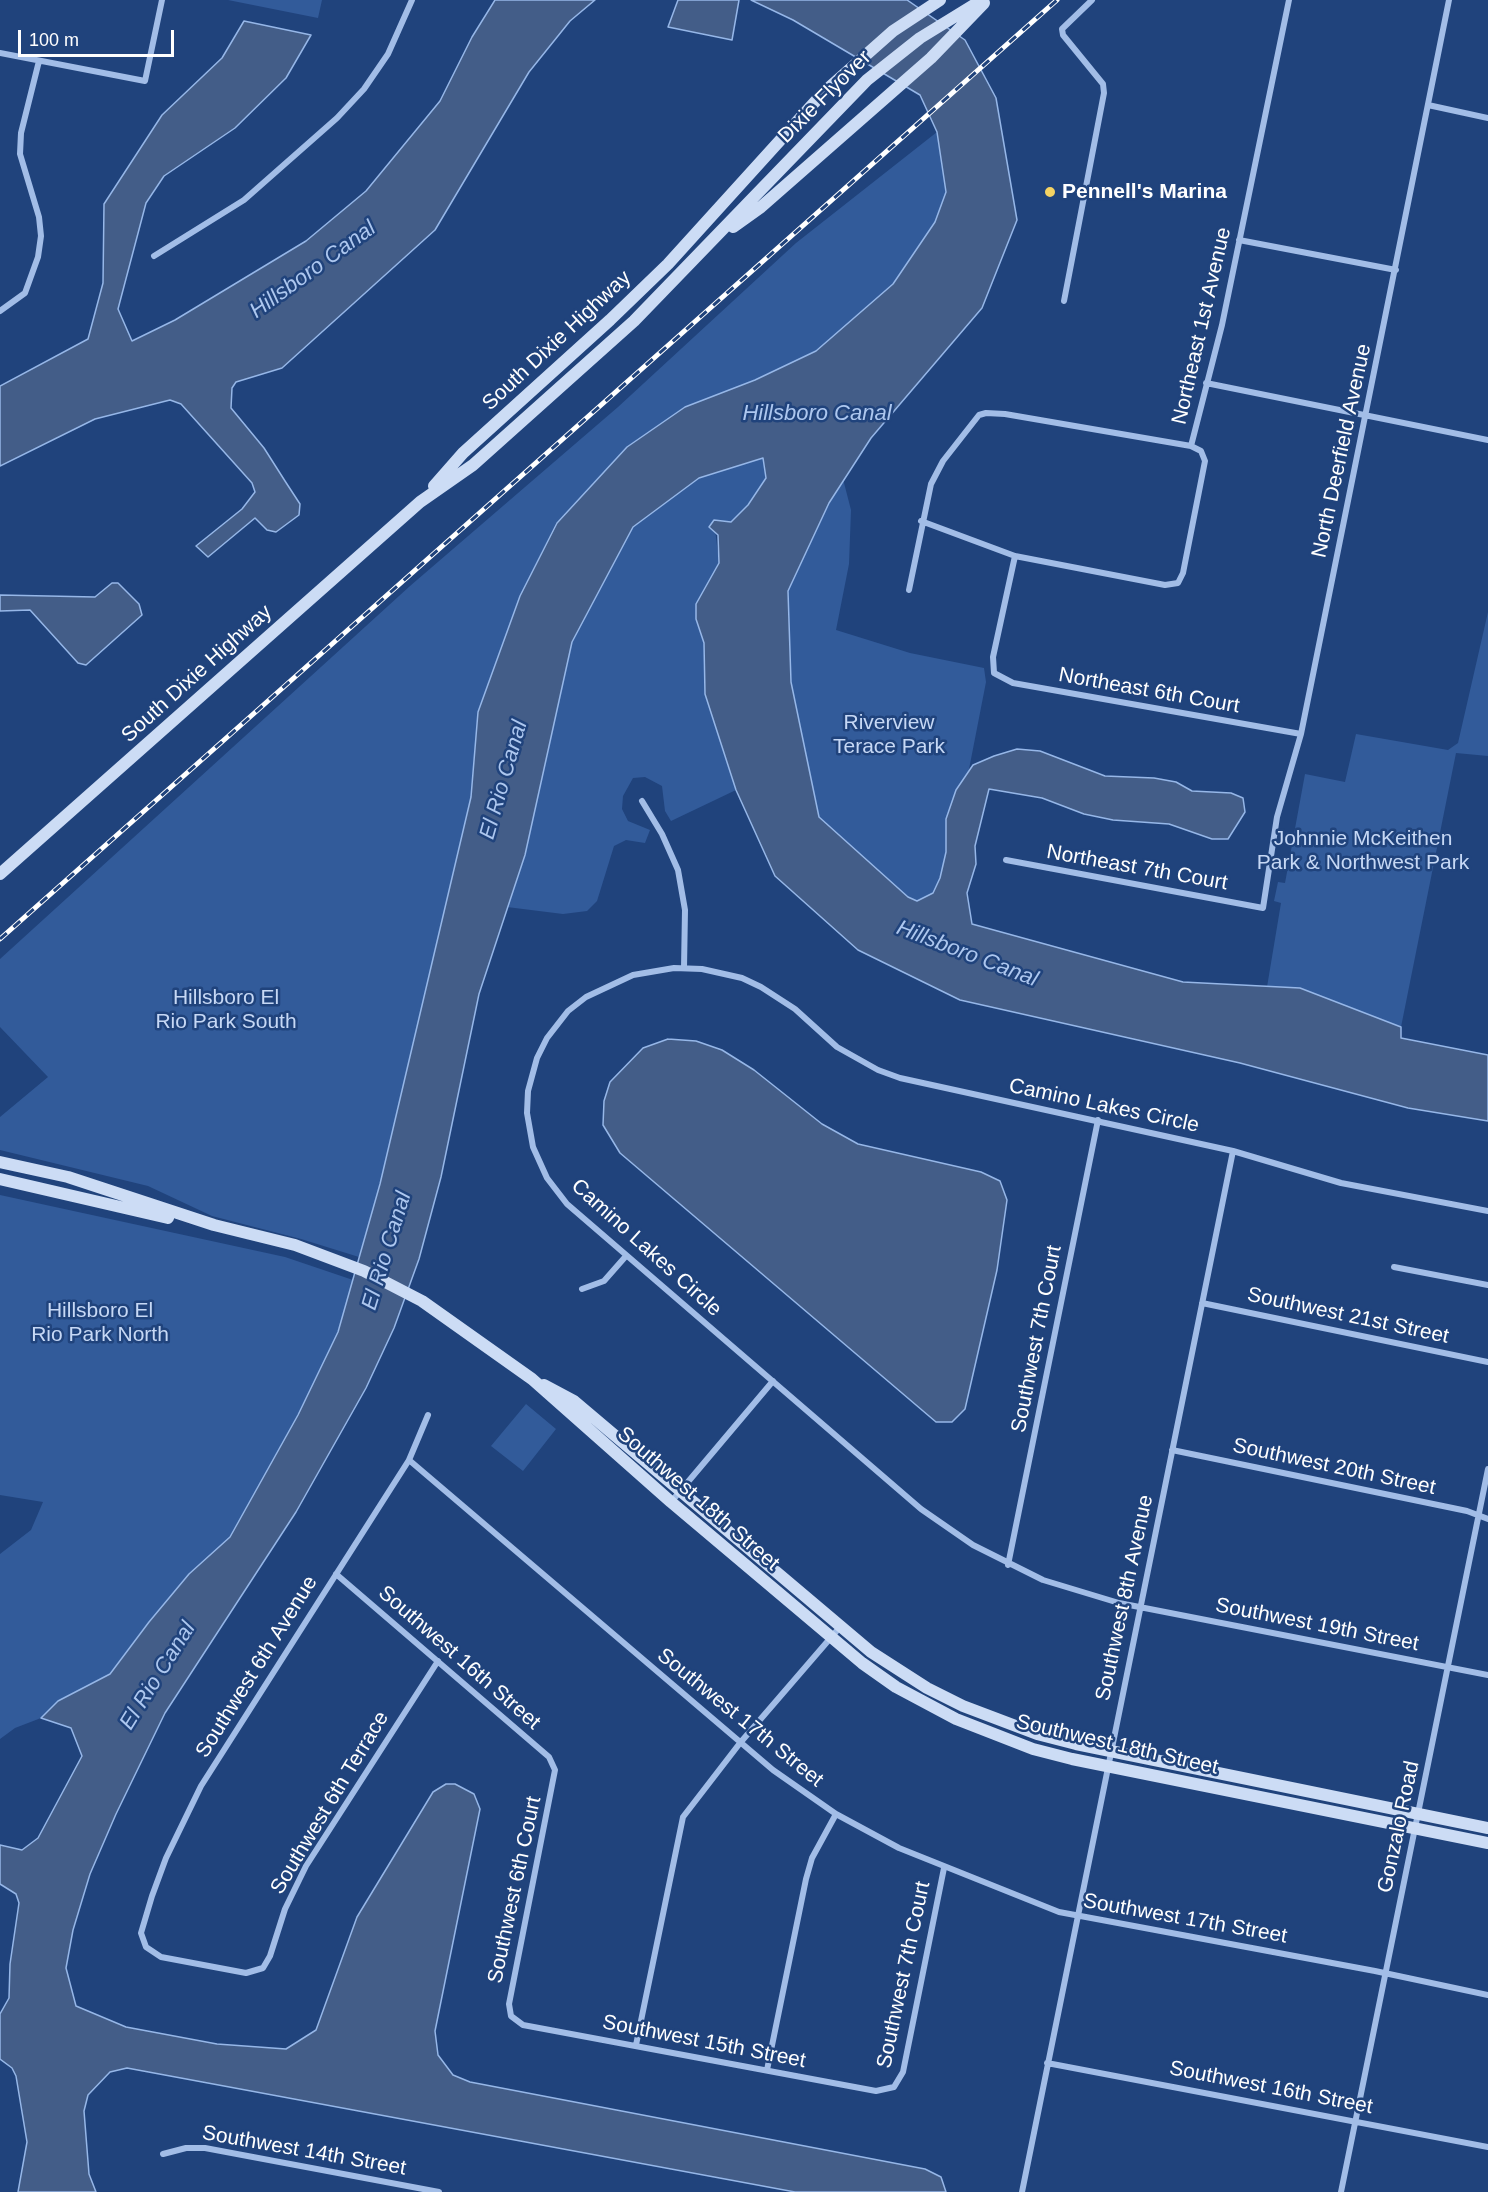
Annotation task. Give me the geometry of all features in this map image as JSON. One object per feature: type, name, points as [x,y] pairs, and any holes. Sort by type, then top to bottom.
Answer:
[{"type":"main road","name":"Dixie Flyover","points":[[720,207],[810,106],[853,64],[893,31],[940,0]]},
{"type":"main road","name":"Dixie Flyover","points":[[713,242],[867,80],[920,38],[982,0]]},
{"type":"main road","points":[[713,242],[761,207],[888,95],[965,24],[987,0]]},
{"type":"main road","points":[[713,242],[721,216],[720,207]]},
{"type":"main road","name":"South Dixie Highway","points":[[420,502],[463,453],[639,292],[720,207]]},
{"type":"main road","name":"South Dixie Highway","points":[[0,874],[420,502],[473,465],[634,321],[713,242]]},
{"type":"main road","name":"Southwest 18th Street","points":[[0,1162],[68,1177],[214,1225]]},
{"type":"main road","name":"Southwest 18th Street","points":[[0,1179],[296,1245],[333,1258],[422,1301],[532,1379],[671,1502],[831,1638],[896,1687],[956,1719],[1033,1749],[1488,1844]]},
{"type":"main road","name":"Southwest 18th Street","points":[[532,1379],[574,1401],[840,1627],[904,1674],[963,1706],[1037,1734],[1110,1751],[1488,1828]]},
{"type":"street","points":[[0,53],[145,81],[162,0]]},
{"type":"street","points":[[154,256],[244,200],[337,118],[364,89],[388,54],[412,0]]},
{"type":"street","points":[[1064,301],[1104,93],[1103,84],[1063,35],[1062,29],[1092,0]]},
{"type":"street","name":"Northeast 1st Avenue","points":[[1015,556],[1165,585],[1178,583],[1183,573],[1204,461],[1201,451],[1191,446],[1222,326],[1289,0]]},
{"type":"street","name":"North Deerfield Avenue","points":[[1263,908],[1277,817],[1301,734],[1449,0]]},
{"type":"street","points":[[0,311],[25,293],[38,257],[41,236],[39,217],[20,154],[21,133],[39,61]]},
{"type":"street","points":[[1428,105],[1488,118]]},
{"type":"street","points":[[1239,240],[1396,270]]},
{"type":"street","points":[[1206,383],[1488,440]]},
{"type":"street","points":[[909,590],[921,522],[931,484],[943,461],[979,416],[986,412],[1191,446]]},
{"type":"street","points":[[921,522],[1015,556]]},
{"type":"street","name":"Northeast 6th Court","points":[[1015,556],[993,657],[993,673],[1013,683],[1301,734]]},
{"type":"street","points":[[642,801],[662,834],[678,870],[685,910],[684,968]]},
{"type":"street","name":"Northeast 7th Court","points":[[1006,860],[1263,908]]},
{"type":"street","name":"Camino Lakes Circle","points":[[1140,1608],[1079,1593],[1008,1564],[973,1545],[921,1509],[567,1204],[545,1175],[533,1147],[528,1125],[530,1079],[542,1047],[553,1028],[586,997],[633,975],[684,968],[723,972],[761,987],[795,1009],[837,1047],[868,1065],[900,1078],[1098,1120],[1233,1152],[1341,1183],[1488,1211]]},
{"type":"street","name":"Southwest 7th Court","points":[[1008,1564],[1098,1120]]},
{"type":"street","name":"Southwest 8th Avenue","points":[[1022,2192],[1233,1152]]},
{"type":"street","points":[[582,1289],[604,1281],[626,1256]]},
{"type":"street","points":[[1394,1267],[1488,1286]]},
{"type":"street","name":"Southwest 21st Street","points":[[1202,1303],[1488,1362]]},
{"type":"street","points":[[671,1502],[773,1381]]},
{"type":"street","name":"Southwest 6th Avenue","points":[[263,1968],[246,1973],[161,1957],[146,1947],[141,1933],[163,1868],[183,1821],[222,1751],[408,1460],[428,1415]]},
{"type":"street","name":"Southwest 20th Street","points":[[1172,1450],[1467,1511],[1479,1518],[1488,1519]]},
{"type":"street","name":"Southwest 17th Street","points":[[408,1460],[773,1770],[836,1814],[899,1848],[944,1868],[1059,1912],[1488,1995]]},
{"type":"street","name":"Gonzalo Road","points":[[1341,2192],[1488,1469]]},
{"type":"street","name":"Southwest 16th Street","points":[[336,1574],[549,1757],[555,1770]]},
{"type":"street","name":"Southwest 19th Street","points":[[1140,1608],[1488,1675]]},
{"type":"street","points":[[636,2045],[682,1816],[740,1743],[840,1627]]},
{"type":"street","name":"Southwest 6th Terrace","points":[[263,1968],[270,1956],[285,1909],[306,1866],[438,1661]]},
{"type":"street","name":"Southwest 6th Court","points":[[512,2016],[508,2004],[555,1770]]},
{"type":"street","points":[[767,2070],[806,1879],[812,1858],[836,1814]]},
{"type":"street","name":"Southwest 7th Court","points":[[894,2087],[903,2072],[944,1868]]},
{"type":"street","name":"Southwest 15th Street","points":[[512,2016],[523,2025],[876,2091],[894,2087]]},
{"type":"street","name":"Southwest 16th Street","points":[[1047,2063],[1488,2146]]},
{"type":"street","name":"Southwest 14th Street","points":[[163,2154],[186,2148],[205,2148],[439,2192]]},
{"type":"green space","points":[[228,0],[322,0],[318,18]]},
{"type":"green space","name":"Hillsboro El Rio Park South","points":[[937,132],[946,192],[935,222],[893,284],[816,351],[627,447],[556,523],[520,596],[478,712],[471,797],[380,1184],[359,1257],[212,1216],[148,1186],[0,1150],[0,1117],[48,1077],[0,1027],[0,959],[410,586],[618,407],[796,243]]},
{"type":"green space","points":[[763,457],[766,478],[748,505],[731,522],[714,520],[719,563],[696,605],[696,619],[704,643],[705,694],[736,790],[671,821],[665,811],[662,786],[645,777],[633,778],[623,796],[622,809],[628,821],[650,830],[645,843],[626,840],[614,846],[597,901],[587,911],[563,914],[507,907],[525,855],[572,642],[633,527],[699,478]]},
{"type":"green space","name":"Riverview Terace Park","points":[[843,479],[851,510],[849,564],[836,630],[910,653],[984,668],[986,682],[941,913],[908,897],[819,817],[791,682],[788,591],[829,503]]},
{"type":"green space","name":"Johnnie McKeithen Park & Northwest Park","points":[[1488,612],[1488,756],[1456,753],[1401,1027],[1300,988],[1267,987],[1281,903],[1274,901],[1278,882],[1285,883],[1305,774],[1345,782],[1356,734],[1448,750],[1458,743]]},
{"type":"green space","name":"Hillsboro El Rio Park North","points":[[0,1195],[285,1257],[353,1280],[338,1332],[298,1415],[230,1537],[189,1574],[110,1674],[58,1701],[41,1718],[15,1728],[0,1739],[0,1554],[31,1530],[43,1502],[0,1495]]},
{"type":"green space","points":[[526,1404],[556,1429],[523,1471],[491,1446]]},
{"type":"water","name":"Hillsboro Canal","points":[[495,0],[595,0],[570,21],[529,72],[435,230],[282,368],[236,382],[232,388],[231,408],[264,448],[300,504],[299,515],[276,532],[267,530],[255,518],[208,557],[196,546],[242,509],[255,492],[252,483],[181,404],[170,400],[95,419],[0,466],[0,386],[88,339],[103,283],[104,204],[162,115],[222,58],[244,21],[311,35],[286,78],[235,128],[164,176],[146,203],[118,309],[132,341],[175,320],[306,241],[366,191],[440,101],[472,37]]},
{"type":"water","points":[[678,0],[739,0],[732,40],[668,27]]},
{"type":"water","name":"El Rio Canal","points":[[751,0],[907,0],[965,40],[996,98],[1017,220],[982,308],[871,438],[829,503],[788,591],[791,682],[819,817],[908,897],[917,901],[933,893],[940,878],[946,852],[946,819],[956,790],[973,765],[994,756],[1017,749],[1040,751],[1105,776],[1154,778],[1176,782],[1192,791],[1231,793],[1243,798],[1245,812],[1228,839],[1212,839],[1169,824],[1113,820],[1084,814],[1042,798],[989,789],[975,846],[976,864],[967,893],[972,924],[1183,982],[1300,988],[1401,1027],[1401,1038],[1488,1055],[1488,1121],[1408,1108],[1240,1063],[960,1000],[858,950],[775,876],[736,790],[705,694],[704,643],[696,619],[696,604],[719,563],[718,535],[709,527],[714,520],[731,522],[748,505],[766,478],[763,458],[699,478],[633,527],[572,642],[525,855],[479,994],[441,1177],[419,1259],[394,1328],[366,1388],[296,1512],[165,1713],[90,1874],[73,1930],[66,1968],[76,2006],[126,2027],[217,2044],[286,2049],[316,2030],[357,1917],[433,1792],[446,1784],[455,1784],[474,1794],[480,1809],[435,2031],[438,2055],[453,2075],[470,2082],[925,2169],[941,2177],[946,2192],[795,2192],[127,2068],[110,2072],[88,2095],[84,2111],[89,2174],[96,2192],[18,2192],[27,2142],[16,2076],[12,2068],[0,2059],[0,2014],[9,1998],[10,1964],[19,1903],[16,1894],[0,1884],[0,1845],[22,1850],[38,1838],[82,1756],[71,1728],[41,1718],[58,1701],[110,1674],[189,1574],[230,1537],[298,1415],[338,1332],[380,1184],[471,797],[478,712],[520,596],[557,523],[627,447],[685,407],[755,380],[816,351],[893,284],[935,222],[946,192],[937,132],[920,95],[793,20]]},
{"type":"water","points":[[112,583],[118,583],[139,604],[142,615],[86,665],[78,663],[30,610],[0,611],[0,595],[95,597]]},
{"type":"water","points":[[668,1039],[696,1041],[722,1050],[754,1070],[822,1124],[858,1144],[981,1172],[1000,1181],[1007,1200],[997,1270],[965,1409],[952,1422],[936,1422],[620,1153],[603,1125],[604,1101],[610,1082],[643,1048]]},
{"type":"railway","points":[[0,939],[1057,0]]},
{"type":"place","name":"Pennell's Marina","points":[[1050,192]]}]
